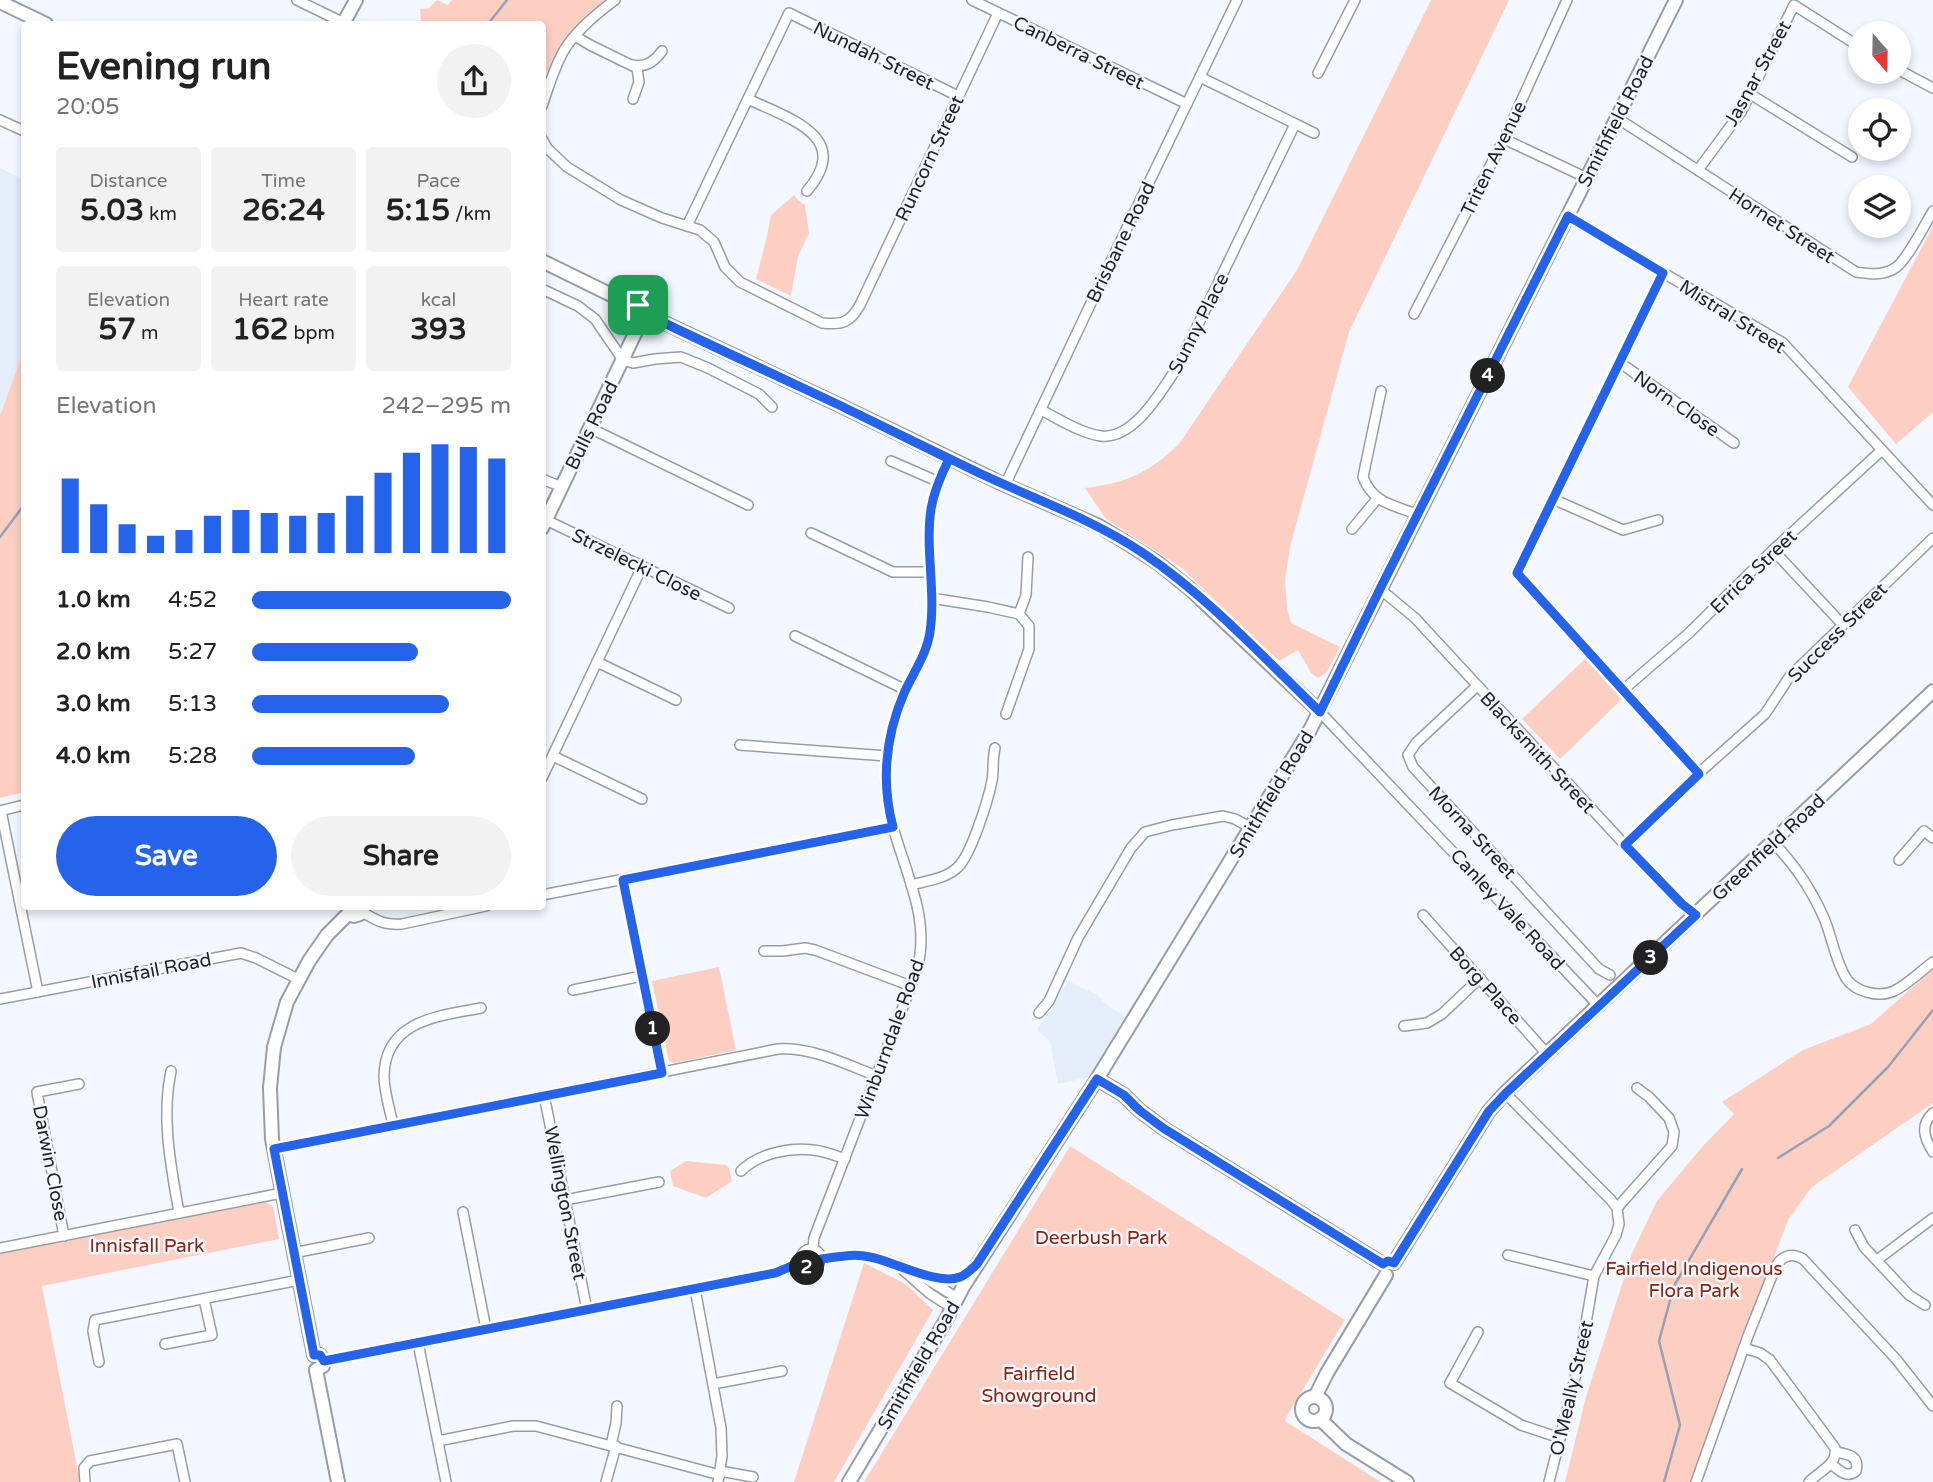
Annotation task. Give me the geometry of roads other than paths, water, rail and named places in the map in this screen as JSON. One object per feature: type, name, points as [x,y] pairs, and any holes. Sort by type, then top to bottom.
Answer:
[{"type":"main road","points":[[345,21],[356,0]]},
{"type":"main road","name":"Smithfield Road","points":[[849,1482],[947,1321],[977,1264],[1097,1079],[1320,712],[1676,0]]},
{"type":"main road","points":[[0,2],[40,21]]},
{"type":"main road","points":[[546,263],[636,307]]},
{"type":"main road","points":[[642,303],[650,304],[654,310],[654,318],[648,323],[640,323],[634,316],[636,307],[642,303]]},
{"type":"main road","points":[[654,318],[949,459],[1099,526],[1158,563],[1190,589],[1320,712]]},
{"type":"main road","name":"Bulls Road","points":[[546,520],[640,323]]},
{"type":"main road","name":"Greenfield Road","points":[[1315,1397],[1388,1267],[1489,1111],[1598,1005],[1933,691]]},
{"type":"main road","points":[[338,1482],[318,1362],[293,1253],[269,1107],[274,1047],[287,1002],[298,979],[327,935],[355,910]]},
{"type":"main road","points":[[1097,1079],[1124,1095],[1163,1128],[1388,1267]]},
{"type":"main road","points":[[1315,1397],[1325,1405],[1325,1412],[1320,1419],[1310,1420],[1302,1411],[1306,1401],[1315,1397]]},
{"type":"main road","points":[[1320,1419],[1346,1444],[1407,1482]]},
{"type":"street","points":[[296,0],[337,21]]},
{"type":"street","points":[[546,96],[563,52],[575,36],[615,0]]},
{"type":"street","name":"Canberra Street","points":[[972,0],[1187,104]]},
{"type":"street","name":"Brisbane Road","points":[[1005,485],[1237,0]]},
{"type":"street","points":[[1318,73],[1355,0]]},
{"type":"street","name":"Triten Avenue","points":[[1414,314],[1504,139],[1567,0]]},
{"type":"street","name":"Jasnar Street","points":[[1698,170],[1741,112],[1794,5],[1848,39]]},
{"type":"street","name":"Nundah Street","points":[[748,99],[789,13],[958,96]]},
{"type":"street","name":"Runcorn Street","points":[[687,226],[700,230],[713,242],[725,267],[740,282],[822,323],[844,323],[854,316],[860,304],[998,13]]},
{"type":"street","points":[[575,36],[633,65],[644,66],[655,60],[662,51]]},
{"type":"street","points":[[633,65],[639,73],[633,99]]},
{"type":"street","points":[[1911,76],[1933,88]]},
{"type":"street","points":[[1200,78],[1314,133]]},
{"type":"street","points":[[1750,94],[1848,155]]},
{"type":"street","points":[[546,146],[567,167],[610,193],[662,218],[687,226],[748,99],[805,127],[817,138],[823,160],[816,180],[807,191]]},
{"type":"street","name":"Hornet Street","points":[[1617,118],[1856,272],[1876,275],[1896,268],[1905,258],[1933,211]]},
{"type":"street","points":[[0,120],[21,130]]},
{"type":"street","name":"Sunny Place","points":[[1041,410],[1100,436],[1121,433],[1137,422],[1178,366],[1295,124]]},
{"type":"street","points":[[1504,139],[1587,178]]},
{"type":"street","name":"Mistral Street","points":[[1568,216],[1783,343],[1933,505]]},
{"type":"street","points":[[1663,273],[1517,573],[1699,774]]},
{"type":"street","points":[[546,291],[578,306],[595,319],[623,360],[633,363],[681,357],[759,394],[772,407]]},
{"type":"street","name":"Norn Close","points":[[1619,362],[1734,443]]},
{"type":"street","points":[[1381,391],[1363,477],[1368,490],[1377,499],[1419,515]]},
{"type":"street","points":[[590,428],[748,505]]},
{"type":"street","name":"Errica Street","points":[[1623,690],[1689,633],[1773,550],[1882,450]]},
{"type":"street","name":"Winburndale Road","points":[[813,1249],[814,1238],[921,955],[920,913],[887,801],[887,756],[895,719],[930,634],[930,524],[933,498],[949,459]]},
{"type":"street","points":[[891,461],[939,482]]},
{"type":"street","points":[[546,481],[562,487]]},
{"type":"street","points":[[1352,529],[1377,499]]},
{"type":"street","points":[[1553,499],[1623,530],[1658,520]]},
{"type":"street","name":"Strzelecki Close","points":[[546,525],[729,608]]},
{"type":"street","points":[[811,533],[893,572],[931,572]]},
{"type":"street","name":"Success Street","points":[[1625,845],[1765,714],[1790,676],[1933,538]]},
{"type":"street","points":[[1773,550],[1843,625]]},
{"type":"street","points":[[1019,614],[1026,596],[1028,557]]},
{"type":"street","points":[[546,770],[642,567]]},
{"type":"street","name":"Blacksmith Street","points":[[1380,589],[1415,618],[1625,845],[1696,915]]},
{"type":"street","points":[[931,598],[1019,614],[1029,626],[1029,649],[1006,714]]},
{"type":"street","points":[[795,636],[906,690]]},
{"type":"street","points":[[597,662],[676,700]]},
{"type":"street","name":"Morna Street","points":[[1477,686],[1416,743],[1408,755],[1413,767],[1600,969],[1610,975]]},
{"type":"street","name":"Canley Vale Road","points":[[1320,712],[1598,1005]]},
{"type":"street","points":[[740,745],[887,756]]},
{"type":"street","points":[[911,884],[948,874],[964,861],[991,784],[995,748]]},
{"type":"street","points":[[553,756],[642,799]]},
{"type":"street","points":[[21,806],[1,811],[21,909]]},
{"type":"street","points":[[1039,1013],[1049,1002],[1078,938],[1131,848],[1145,832],[1223,816],[1251,828]]},
{"type":"street","points":[[546,894],[893,827]]},
{"type":"street","points":[[1899,860],[1924,831],[1933,838]]},
{"type":"street","points":[[1773,842],[1796,867],[1811,891],[1847,979],[1858,990],[1873,994],[1893,992],[1933,962]]},
{"type":"street","points":[[623,880],[662,1073]]},
{"type":"street","points":[[21,910],[38,992]]},
{"type":"street","points":[[355,910],[381,924],[391,925],[466,910]]},
{"type":"street","name":"Borg Place","points":[[1423,915],[1548,1055]]},
{"type":"street","points":[[764,951],[805,948],[815,950],[911,986]]},
{"type":"street","name":"Innisfail Road","points":[[0,999],[241,953],[298,979]]},
{"type":"street","points":[[573,990],[642,976]]},
{"type":"street","points":[[1404,1026],[1427,1023],[1441,1014],[1480,978]]},
{"type":"street","points":[[393,1125],[385,1087],[385,1072],[389,1052],[399,1037],[422,1020],[481,1008]]},
{"type":"street","points":[[274,1149],[786,1049],[818,1053],[877,1076]]},
{"type":"street","points":[[171,1071],[167,1089],[167,1134],[179,1213]]},
{"type":"street","name":"Darwin Close","points":[[64,1236],[37,1092],[79,1084]]},
{"type":"street","points":[[1506,1093],[1617,1208],[1672,1146],[1674,1132],[1669,1118],[1637,1088]]},
{"type":"street","name":"Wellington Street","points":[[544,1096],[587,1310]]},
{"type":"street","points":[[1933,1113],[1927,1118],[1924,1131],[1933,1152]]},
{"type":"street","points":[[741,1171],[750,1162],[763,1156],[798,1149],[819,1151],[845,1159]]},
{"type":"street","points":[[565,1200],[659,1182]]},
{"type":"street","points":[[0,1248],[282,1193]]},
{"type":"street","name":"O'Meally Street","points":[[1549,1482],[1580,1358],[1594,1276],[1619,1224],[1617,1208]]},
{"type":"street","points":[[463,1212],[486,1329]]},
{"type":"street","points":[[1877,1259],[1933,1217]]},
{"type":"street","points":[[1855,1230],[1864,1247],[1909,1296],[1926,1304]]},
{"type":"street","points":[[293,1253],[369,1238]]},
{"type":"street","points":[[813,1249],[819,1252],[821,1259],[820,1265],[814,1269],[805,1267],[802,1262],[803,1252],[813,1249]]},
{"type":"street","points":[[821,1259],[859,1255],[877,1258],[915,1272],[951,1279],[963,1276],[977,1264]]},
{"type":"street","points":[[1508,1255],[1594,1276]]},
{"type":"street","points":[[1696,1482],[1777,1263],[1789,1256],[1803,1259],[1896,1359],[1933,1406]]},
{"type":"street","points":[[318,1362],[775,1273],[802,1262]]},
{"type":"street","points":[[899,1266],[929,1293],[955,1303]]},
{"type":"street","points":[[915,1272],[955,1303]]},
{"type":"street","points":[[99,1362],[93,1331],[95,1320],[299,1280]]},
{"type":"street","points":[[695,1289],[721,1437],[719,1476]]},
{"type":"street","points":[[164,1345],[212,1335],[204,1299]]},
{"type":"street","points":[[1478,1332],[1450,1382],[1521,1425],[1560,1438]]},
{"type":"street","points":[[418,1343],[446,1482]]},
{"type":"street","points":[[1744,1348],[1765,1356],[1775,1366],[1836,1452],[1850,1455],[1856,1461],[1857,1468],[1854,1473],[1847,1475],[1831,1464]]},
{"type":"street","points":[[713,1384],[782,1371]]},
{"type":"street","points":[[606,1482],[617,1405]]},
{"type":"street","points":[[438,1441],[528,1425],[719,1476],[752,1477]]},
{"type":"street","points":[[85,1482],[86,1465],[94,1460],[177,1444],[185,1482]]},
{"type":"street","points":[[1809,1482],[1831,1464],[1836,1452]]},
{"type":"waterway","points":[[490,21],[507,0]]},
{"type":"waterway","points":[[0,537],[21,509]]},
{"type":"waterway","points":[[1778,1158],[1829,1126],[1888,1067],[1933,1010]]},
{"type":"waterway","points":[[1664,1482],[1680,1425],[1659,1341],[1674,1286],[1742,1169]]},
{"type":"park label","name":"Deerbush Park","points":[[1101,1237]]},
{"type":"park label","name":"Innisfall Park","points":[[147,1245]]},
{"type":"park label","name":"Fairfield Indigenous Flora Park","points":[[1694,1279]]},
{"type":"park label","name":"Fairfield Showground","points":[[1039,1384]]}]
